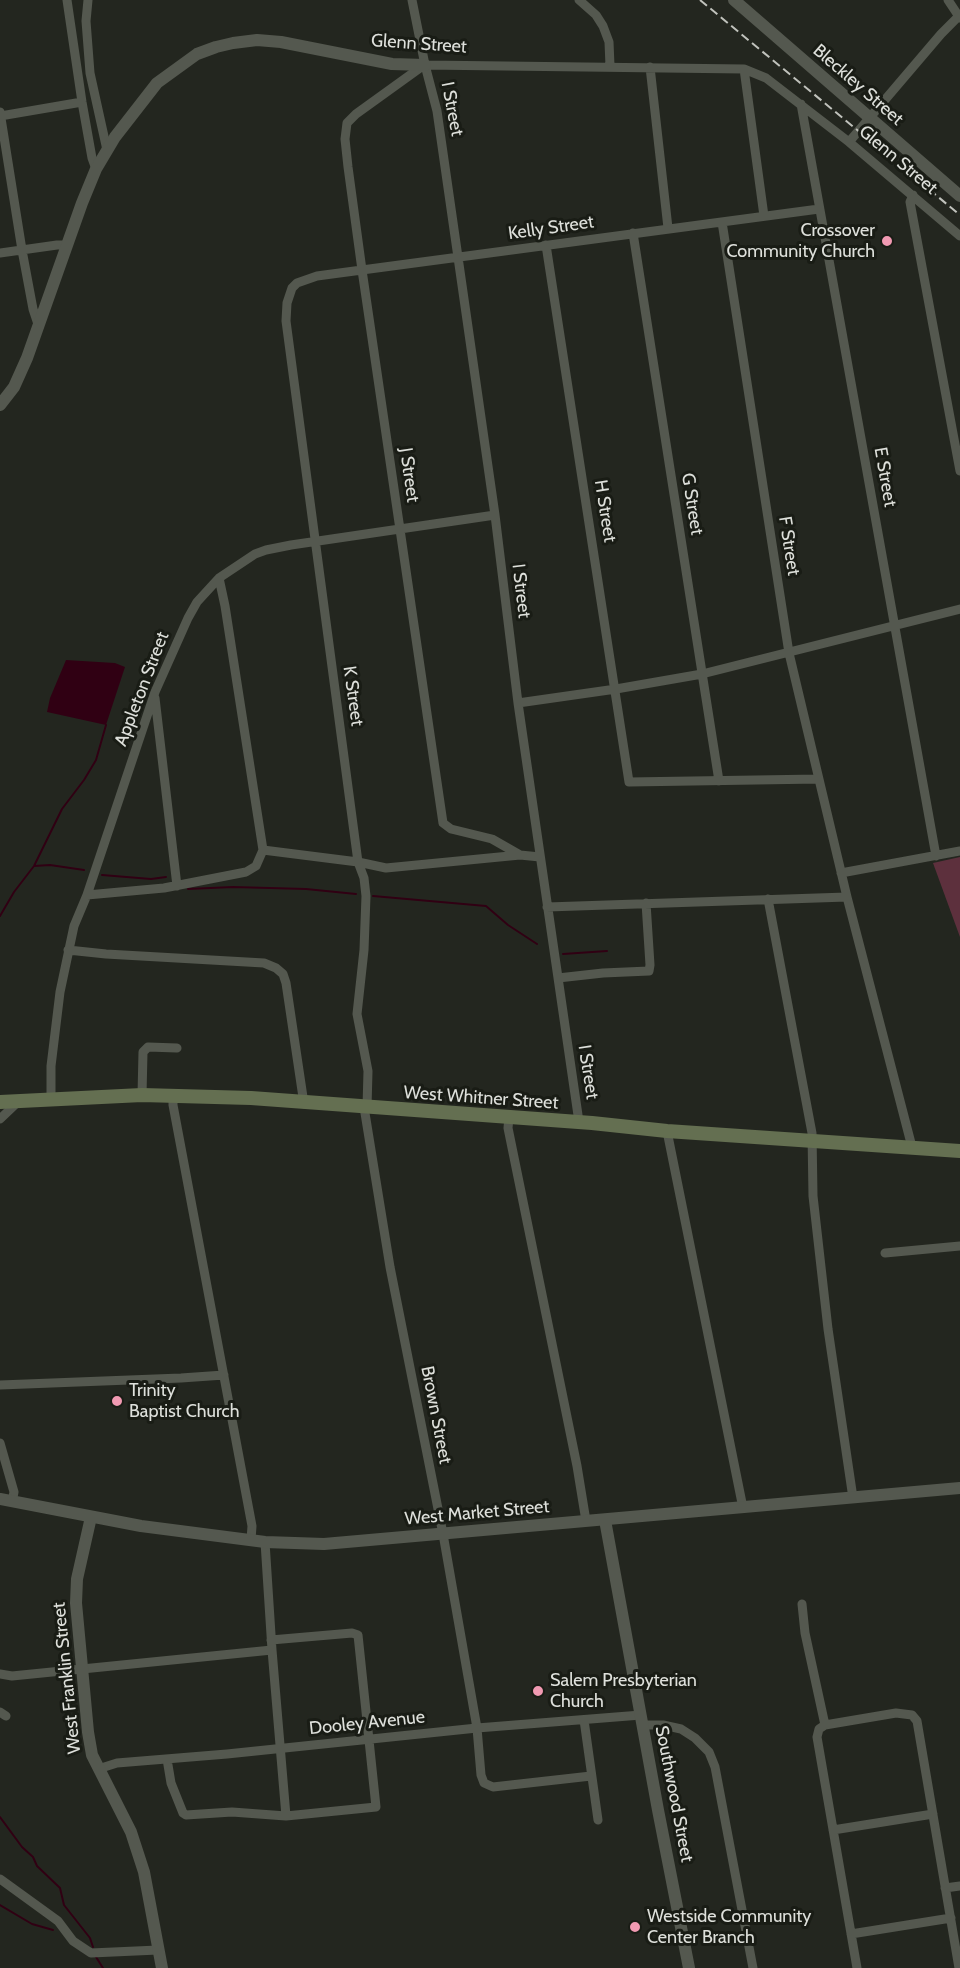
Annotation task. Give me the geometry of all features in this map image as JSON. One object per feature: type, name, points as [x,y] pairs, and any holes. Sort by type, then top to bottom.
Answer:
[{"type":"main road","name":"West Whitner Street","points":[[0,1102],[142,1095],[251,1098],[304,1104],[579,1122],[667,1131],[960,1150]]},
{"type":"street","points":[[67,0],[82,102],[96,169]]},
{"type":"street","points":[[88,0],[86,21],[90,73],[107,150]]},
{"type":"street","name":"I Street","points":[[412,0],[424,65],[437,111],[495,515],[518,703],[579,1122]]},
{"type":"street","points":[[579,0],[596,15],[603,26],[609,42],[610,66]]},
{"type":"street","points":[[849,142],[941,34],[959,17],[948,0]]},
{"type":"street","name":"Bleckley Street","points":[[740,2],[868,118],[960,196]]},
{"type":"street","name":"Glenn Street","points":[[0,405],[14,387],[27,358],[96,169],[107,150],[156,83],[197,54],[233,43],[257,40],[281,42],[392,64],[744,69],[766,78],[801,104],[960,236]]},
{"type":"street","name":"J Street","points":[[424,65],[347,123],[346,148],[400,530],[443,823],[451,829],[492,839],[520,855],[540,857]]},
{"type":"street","points":[[650,67],[668,228]]},
{"type":"street","points":[[744,69],[764,216]]},
{"type":"street","points":[[39,327],[33,309],[22,250],[0,115],[82,102]]},
{"type":"street","name":"E Street","points":[[801,104],[936,856]]},
{"type":"street","points":[[913,195],[910,202],[960,471]]},
{"type":"street","name":"Kelly Street","points":[[292,288],[297,283],[317,276],[819,209]]},
{"type":"street","name":"F Street","points":[[722,222],[789,653],[841,873],[912,1147]]},
{"type":"street","name":"G Street","points":[[633,233],[719,781]]},
{"type":"street","points":[[0,253],[57,244],[67,245]]},
{"type":"street","name":"H Street","points":[[546,245],[629,782],[719,781]]},
{"type":"street","name":"K Street","points":[[292,288],[287,303],[286,321],[358,862],[364,878],[366,896],[364,950],[357,1014],[368,1071],[366,1107]]},
{"type":"street","name":"Appleton Street","points":[[51,1099],[52,1055],[60,992],[74,926],[87,895],[155,693],[197,602],[219,578],[266,550],[495,515]]},
{"type":"street","points":[[87,895],[177,886],[246,872],[256,866],[263,850],[219,578]]},
{"type":"street","points":[[518,703],[702,674],[960,609]]},
{"type":"street","points":[[155,693],[177,886]]},
{"type":"street","points":[[719,781],[819,779]]},
{"type":"street","points":[[263,850],[386,867],[485,860],[520,855]]},
{"type":"street","points":[[841,873],[960,851]]},
{"type":"street","points":[[548,907],[847,897]]},
{"type":"street","points":[[768,899],[804,1081],[812,1140],[813,1196],[828,1329],[853,1498]]},
{"type":"street","points":[[558,978],[649,971],[646,903]]},
{"type":"street","points":[[68,950],[264,963],[276,968],[283,974],[286,983],[304,1104]]},
{"type":"street","points":[[142,1095],[143,1052],[148,1047],[177,1048]]},
{"type":"street","points":[[173,1095],[173,1105],[252,1526],[251,1540]]},
{"type":"street","points":[[0,1119],[20,1100]]},
{"type":"street","name":"Brown Street","points":[[366,1107],[390,1267],[443,1534],[477,1728],[481,1775],[484,1783],[493,1787],[591,1776]]},
{"type":"street","points":[[509,1118],[508,1128],[586,1521]]},
{"type":"street","points":[[667,1131],[743,1508]]},
{"type":"street","points":[[885,1253],[960,1246]]},
{"type":"street","points":[[0,1385],[225,1375]]},
{"type":"street","points":[[0,1443],[14,1492],[6,1501]]},
{"type":"street","name":"West Market Street","points":[[6,1501],[141,1526],[265,1542],[335,1544],[960,1488]]},
{"type":"street","name":"West Franklin Street","points":[[91,1517],[77,1578],[76,1603],[88,1732],[92,1755],[131,1832],[144,1872],[162,1968]]},
{"type":"street","name":"Southwood Street","points":[[605,1520],[689,1968]]},
{"type":"street","points":[[265,1542],[271,1645],[286,1816]]},
{"type":"street","points":[[802,1604],[805,1633],[825,1725]]},
{"type":"street","points":[[0,1674],[12,1676],[352,1633],[358,1635],[376,1807],[286,1816],[232,1812],[186,1815],[183,1813],[171,1784],[167,1759]]},
{"type":"street","points":[[857,1968],[817,1737],[819,1729],[825,1725],[896,1713],[912,1715],[917,1721],[959,1968]]},
{"type":"street","points":[[584,1720],[598,1820]]},
{"type":"street","name":"Dooley Avenue","points":[[98,1768],[117,1763],[280,1749],[477,1728],[584,1720],[641,1720],[681,1729],[695,1738],[708,1752],[716,1767],[753,1968]]},
{"type":"street","points":[[833,1830],[933,1814]]},
{"type":"street","points":[[0,1879],[58,1921],[73,1941],[91,1953],[159,1950]]},
{"type":"street","points":[[945,1888],[960,1886]]},
{"type":"street","points":[[851,1934],[951,1918]]},
{"type":"shaded area","points":[[66,660],[115,663],[125,667],[106,725],[47,712],[50,698]]},
{"type":"shaded area","points":[[960,857],[960,937],[933,863]]},
{"type":"waterway","points":[[0,916],[14,892],[34,866],[62,809],[96,760],[106,725]]},
{"type":"waterway","points":[[34,866],[50,865],[84,870]]},
{"type":"waterway","points":[[102,875],[151,879],[166,877]]},
{"type":"waterway","points":[[188,889],[233,887],[306,889],[356,894]]},
{"type":"waterway","points":[[373,896],[486,906],[508,925],[537,944]]},
{"type":"waterway","points":[[563,954],[607,951]]},
{"type":"waterway","points":[[0,1817],[22,1847],[33,1857],[37,1866],[60,1888],[64,1905],[90,1938],[93,1947]]},
{"type":"waterway","points":[[0,1905],[32,1924],[53,1930]]},
{"type":"waterway","points":[[96,1957],[103,1968]]},
{"type":"railway","points":[[700,0],[960,215]]},
{"type":"place","name":"Crossover Community Church","points":[[887,241]]},
{"type":"place","name":"Trinity Baptist Church","points":[[117,1401]]},
{"type":"place","name":"Salem Presbyterian Church","points":[[538,1691]]},
{"type":"place","name":"Westside Community Center Branch","points":[[635,1927]]}]
